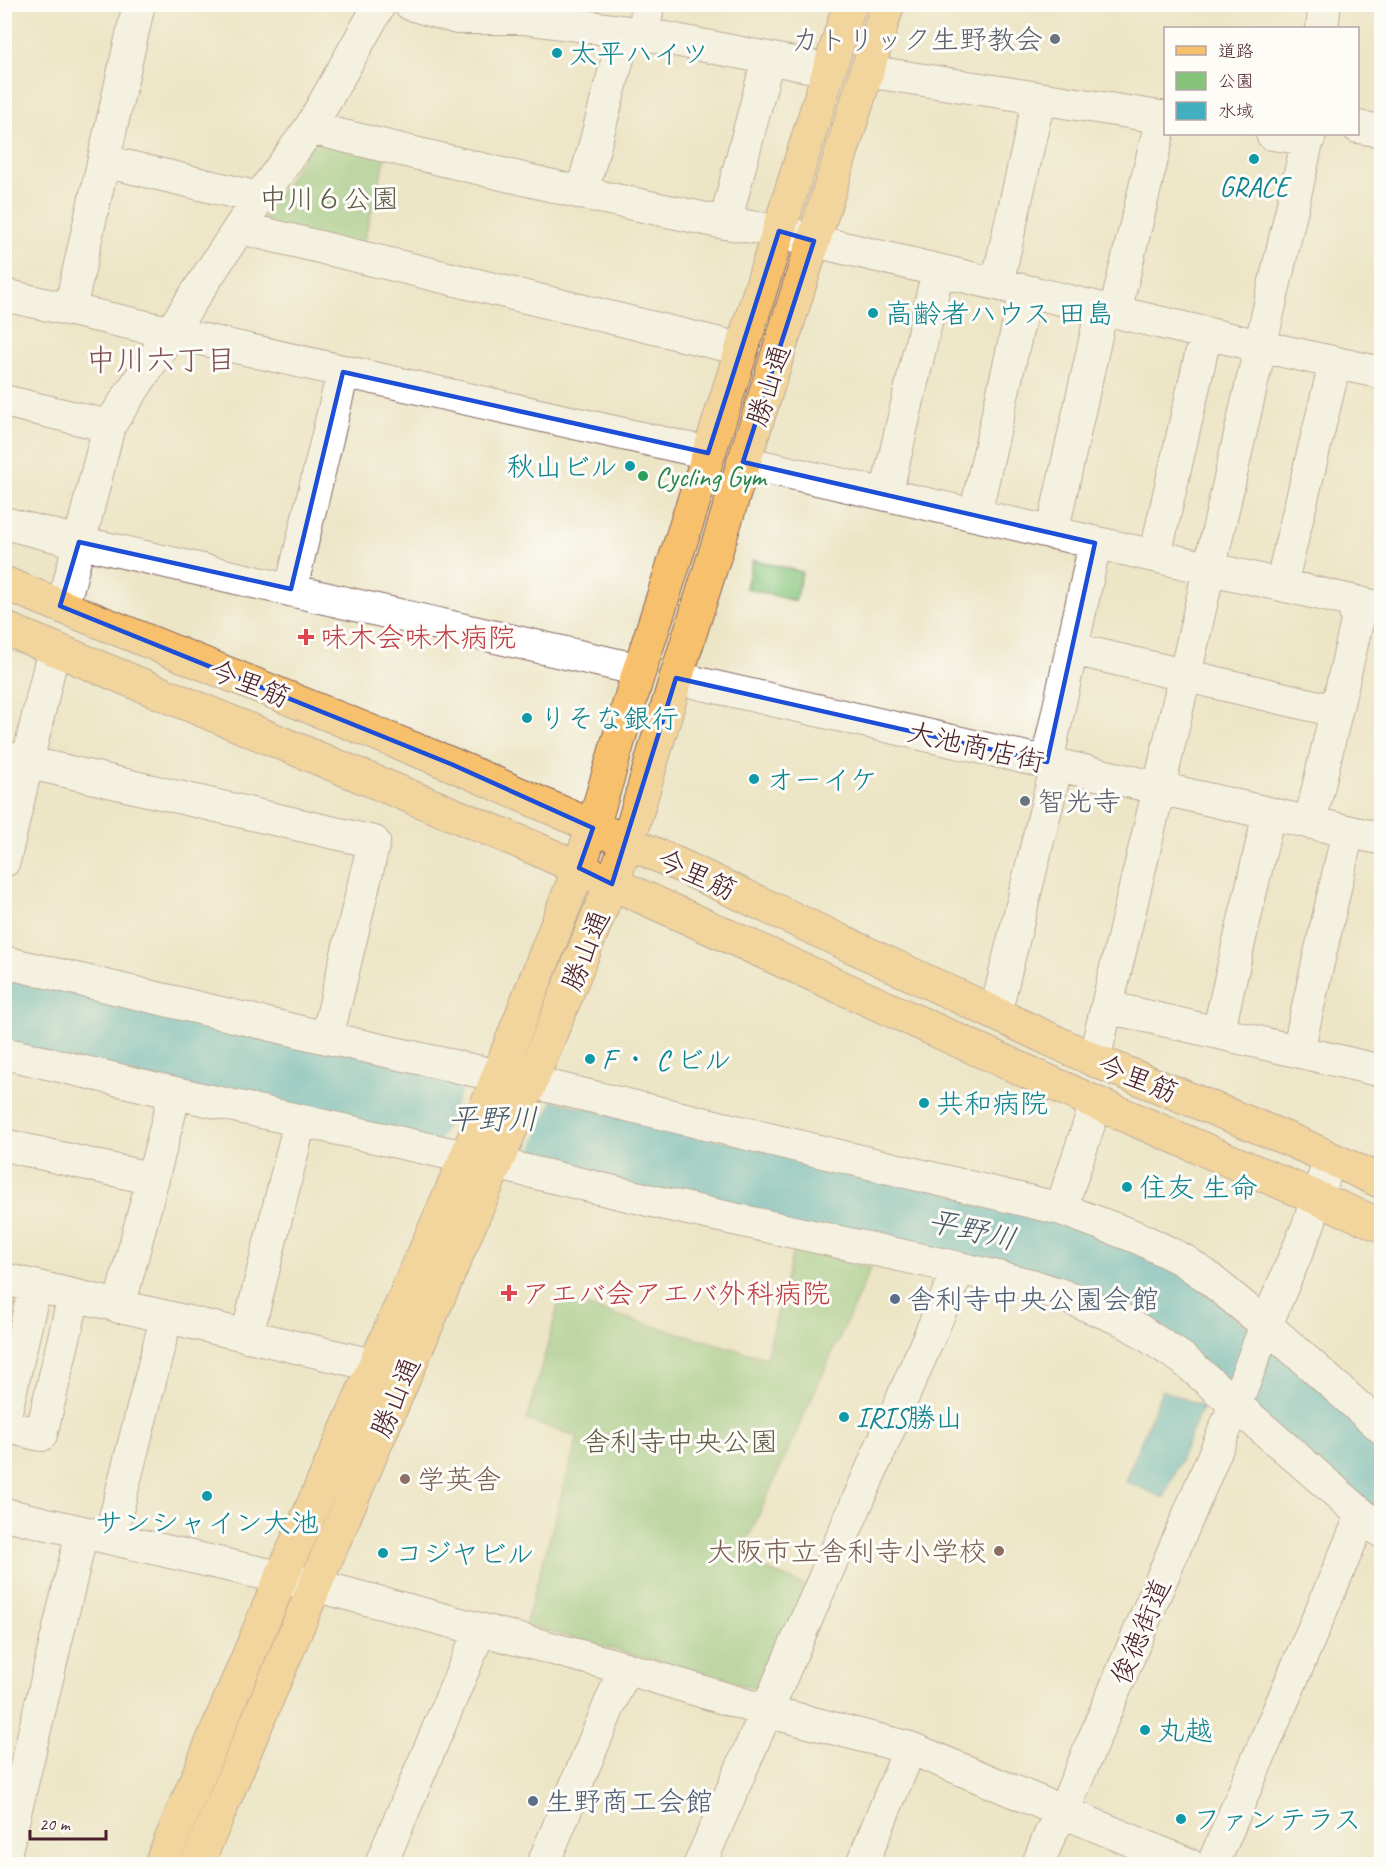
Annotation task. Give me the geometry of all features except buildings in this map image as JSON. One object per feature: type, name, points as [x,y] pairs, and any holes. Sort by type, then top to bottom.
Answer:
[{"type":"main road","name":"勝山通","points":[[514,1083],[640,670],[850,4]]},
{"type":"main road","name":"勝山通","points":[[197,1864],[314,1585],[482,1158],[514,1083],[612,884],[628,842],[743,462],[888,4]]},
{"type":"main road","name":"今里筋","points":[[4,584],[440,760],[628,842],[1094,1060],[1294,1142],[1382,1182]]},
{"type":"main road","name":"今里筋","points":[[4,628],[579,868],[1096,1103],[1382,1226]]},
{"type":"main road","name":"勝山通","points":[[161,1864],[373,1365],[482,1158]]},
{"type":"street","points":[[70,309],[139,4]]},
{"type":"street","points":[[410,4],[457,18],[525,11],[639,24],[768,58],[830,70]]},
{"type":"street","points":[[1322,27],[1325,4]]},
{"type":"street","points":[[60,606],[68,587],[110,426],[260,198],[310,129],[372,6]]},
{"type":"street","points":[[582,193],[639,24]]},
{"type":"street","points":[[725,223],[768,58]]},
{"type":"street","points":[[866,71],[1164,117],[1108,310],[1052,532]]},
{"type":"street","points":[[975,515],[1039,99]]},
{"type":"street","points":[[1359,127],[1382,131]]},
{"type":"street","points":[[310,129],[582,193],[725,223],[779,231],[1011,288],[1382,373]]},
{"type":"street","points":[[1094,1060],[1185,677],[1309,136],[1290,135]]},
{"type":"street","points":[[104,161],[260,198]]},
{"type":"street","points":[[241,228],[741,349]]},
{"type":"street","points":[[886,495],[939,270]]},
{"type":"street","points":[[4,295],[708,453]]},
{"type":"street","points":[[1155,556],[1206,333]]},
{"type":"street","points":[[1281,585],[1335,363]]},
{"type":"street","points":[[291,590],[343,372]]},
{"type":"street","points":[[4,401],[110,426]]},
{"type":"street","points":[[743,462],[1367,605],[1357,622],[1310,823]]},
{"type":"street","points":[[4,523],[640,670]]},
{"type":"street","points":[[995,1014],[1052,763],[1095,543]]},
{"type":"street","points":[[4,861],[16,760],[54,648]]},
{"type":"street","points":[[1073,649],[1336,711]]},
{"type":"street","name":"大池商店街","points":[[676,678],[1382,839]]},
{"type":"street","points":[[16,760],[374,842],[327,1038]]},
{"type":"street","points":[[1218,1033],[1269,813]]},
{"type":"street","points":[[1298,1051],[1348,831]]},
{"type":"street","points":[[4,962],[1060,1209],[1120,1229],[1184,1260],[1205,1275],[1382,1428]]},
{"type":"street","points":[[1107,1007],[1382,1071]]},
{"type":"street","points":[[4,1053],[300,1121],[482,1158],[677,1207],[959,1268],[1031,1286],[1064,1296],[1125,1322],[1183,1359],[1237,1400],[1372,1524],[1213,1864]]},
{"type":"street","points":[[119,1307],[175,1093]]},
{"type":"street","points":[[1060,1209],[1096,1103]]},
{"type":"street","points":[[247,1336],[300,1121]]},
{"type":"street","points":[[4,1145],[153,1179]]},
{"type":"street","name":"俊徳街道","points":[[1038,1864],[1051,1832],[1064,1812],[1237,1400],[1308,1226],[1330,1158]]},
{"type":"street","points":[[700,1864],[959,1268]]},
{"type":"street","points":[[4,1279],[373,1365]]},
{"type":"street","points":[[4,1420],[35,1286]]},
{"type":"street","points":[[4,1426],[41,1435],[74,1296]]},
{"type":"street","points":[[4,1859],[96,1535],[166,1318]]},
{"type":"street","points":[[4,1514],[314,1585],[624,1668],[766,1712],[910,1748],[1188,1864]]},
{"type":"street","points":[[381,1864],[480,1630]]},
{"type":"street","points":[[543,1864],[624,1668]]},
{"type":"street","points":[[862,1864],[910,1748]]},
{"type":"highlighted area","points":[[779,231],[814,241],[743,462],[1095,543],[1047,762],[676,678],[612,884],[579,868],[593,828],[451,764],[60,606],[79,542],[291,589],[343,372],[708,453]]},
{"type":"green space","name":"中川６公園","points":[[316,138],[386,156],[361,252],[259,224]]},
{"type":"green space","points":[[753,560],[802,572],[795,601],[746,588]]},
{"type":"green space","name":"舎利寺中央公園","points":[[794,1248],[871,1268],[739,1558],[810,1588],[770,1681],[753,1688],[525,1625],[578,1437],[527,1420],[560,1299],[766,1358]]},
{"type":"water","name":"平野川","points":[[5,972],[1070,1222],[1179,1269],[1381,1440],[1381,1518],[1160,1328],[5,1043]]},
{"type":"water","points":[[1162,1390],[1203,1406],[1164,1498],[1125,1481]]},
{"type":"pier","points":[[468,1076],[553,1097],[525,1164],[439,1144]]},
{"type":"place","name":"カトリック生野教会","points":[[1055,39]]},
{"type":"place","name":"太平ハイツ","points":[[557,53]]},
{"type":"place","name":"GRACE","points":[[1254,159]]},
{"type":"place","name":"高齢者ハウス 田島","points":[[873,313]]},
{"type":"place","name":"秋山ビル","points":[[630,466]]},
{"type":"place","name":"Cycling Gym","points":[[643,476]]},
{"type":"place","name":"味木会味木病院","points":[[306,637]]},
{"type":"place","name":"りそな銀行","points":[[527,718]]},
{"type":"place","name":"オーイケ","points":[[754,779]]},
{"type":"place","name":"智光寺","points":[[1025,801]]},
{"type":"place","name":"F ・ C ビル","points":[[590,1059]]},
{"type":"place","name":"共和病院","points":[[924,1103]]},
{"type":"place","name":"住友 生命","points":[[1127,1187]]},
{"type":"place","name":"アエバ会アエバ外科病院","points":[[509,1293]]},
{"type":"place","name":"舎利寺中央公園会館","points":[[895,1299]]},
{"type":"place","name":"IRIS勝山","points":[[844,1417]]},
{"type":"place","name":"学英舎","points":[[405,1479]]},
{"type":"place","name":"サンシャイン大池","points":[[207,1496]]},
{"type":"place","name":"大阪市立舎利寺小学校","points":[[999,1551]]},
{"type":"place","name":"コジヤビル","points":[[383,1553]]},
{"type":"place","name":"丸越","points":[[1145,1730]]},
{"type":"place","name":"生野商工会館","points":[[533,1801]]},
{"type":"place","name":"ファンテラス","points":[[1181,1819]]},
{"type":"district","name":"中川六丁目","points":[[161,360]]}]
